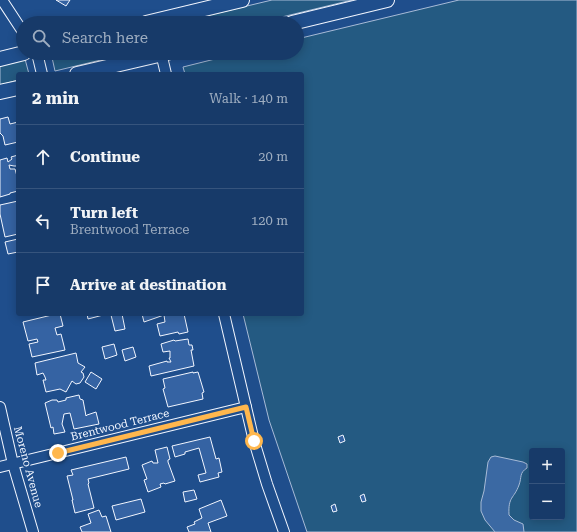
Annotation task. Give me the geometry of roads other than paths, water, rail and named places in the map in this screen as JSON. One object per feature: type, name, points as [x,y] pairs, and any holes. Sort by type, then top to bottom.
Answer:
[{"type":"main road","points":[[177,16],[242,0]]},
{"type":"main road","points":[[304,20],[372,2],[387,0]]},
{"type":"main road","points":[[0,59],[16,55]]},
{"type":"main road","points":[[85,72],[134,60]]},
{"type":"main road","points":[[0,92],[16,88]]},
{"type":"street","points":[[2,0],[16,21]]},
{"type":"street","points":[[39,60],[42,72]]},
{"type":"street","points":[[164,60],[166,72]]},
{"type":"street","points":[[224,316],[246,407],[267,484],[284,532]]},
{"type":"street","name":"Moreno Avenue","points":[[0,407],[13,464],[33,532]]},
{"type":"street","name":"Brentwood Terrace","points":[[0,467],[246,407]]}]
